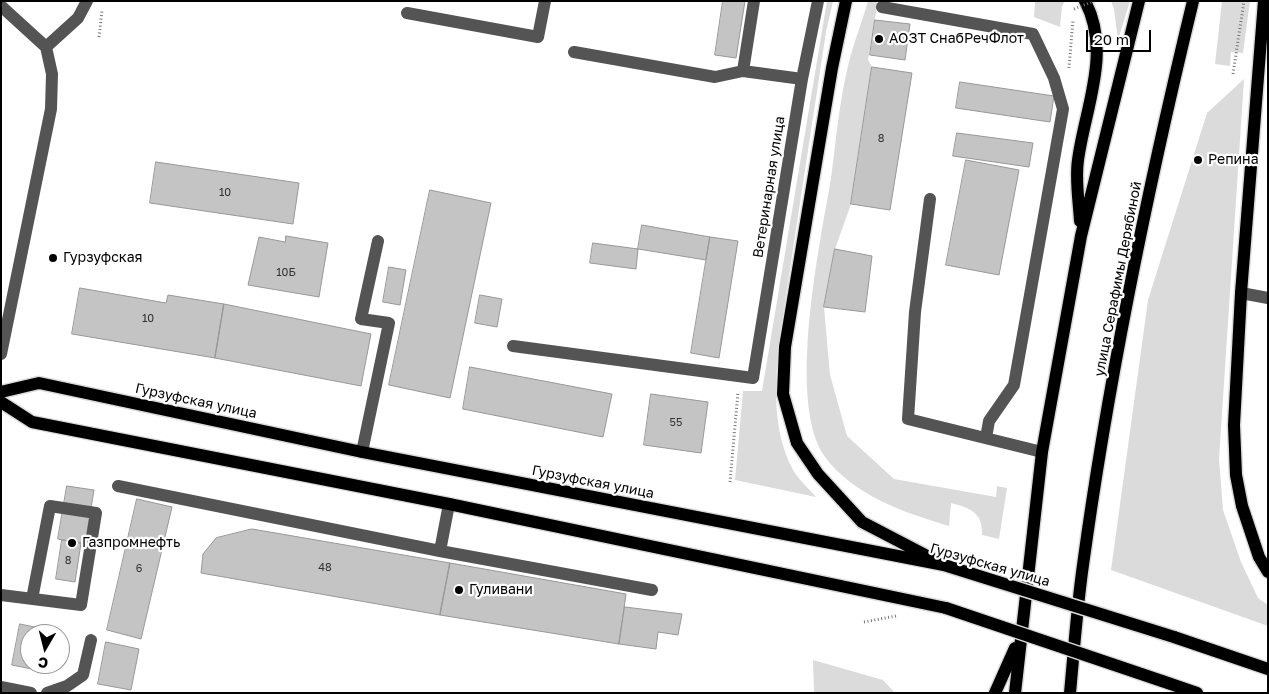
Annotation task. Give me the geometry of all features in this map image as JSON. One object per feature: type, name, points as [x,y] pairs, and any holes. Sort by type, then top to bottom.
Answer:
[{"type":"main road","points":[[846,1],[832,68],[785,347],[783,394],[797,443],[818,474],[862,522],[944,565]]},
{"type":"main road","points":[[1015,693],[1042,452],[1081,236],[1139,1]]},
{"type":"main road","name":"улица Серафимы Дерябиной","points":[[1070,693],[1083,565],[1121,330],[1165,117],[1193,1]]},
{"type":"main road","points":[[1264,1],[1241,293],[1234,425],[1236,475],[1250,534],[1258,557],[1268,572]]},
{"type":"main road","points":[[1079,5],[1094,28],[1097,57],[1095,77],[1078,161],[1081,236]]},
{"type":"main road","name":"Гурзуфская улица","points":[[1,392],[40,383],[362,452],[944,565],[1174,637],[1268,669]]},
{"type":"main road","points":[[1,402],[32,422],[448,504],[946,608],[1197,693]]},
{"type":"main road","points":[[995,693],[1020,637]]},
{"type":"main road","points":[[1162,681],[1183,693]]},
{"type":"street","points":[[46,47],[78,18],[87,1]]},
{"type":"street","points":[[407,13],[538,37],[545,1]]},
{"type":"street","points":[[743,71],[754,1]]},
{"type":"street","name":"Ветеринарная улица","points":[[513,346],[753,378],[802,79],[818,1]]},
{"type":"street","points":[[1,6],[46,47],[52,74],[51,108],[1,354]]},
{"type":"street","points":[[882,7],[1033,34],[1054,78],[1063,109],[1014,385],[989,420],[986,438]]},
{"type":"street","points":[[574,52],[715,76],[743,71],[802,79]]},
{"type":"street","points":[[930,199],[916,312],[908,419],[1042,452]]},
{"type":"street","points":[[362,452],[389,323],[361,319],[378,241]]},
{"type":"street","points":[[1241,293],[1268,298]]},
{"type":"street","points":[[118,486],[440,551],[652,590]]},
{"type":"street","points":[[440,551],[448,504]]},
{"type":"street","points":[[1,595],[32,599],[81,605],[96,513],[50,506],[32,599]]},
{"type":"street","points":[[47,693],[67,686],[83,675],[91,640]]},
{"type":"street","points":[[1,687],[31,693]]},
{"type":"path","points":[[99,37],[104,1]]},
{"type":"path","points":[[1068,74],[1079,5],[1094,1]]},
{"type":"path","points":[[1233,74],[1244,1]]},
{"type":"path","points":[[730,482],[737,400]]},
{"type":"shaded area","points":[[827,1],[833,1],[826,32],[779,341],[776,391],[778,423],[786,455],[795,474],[816,497],[735,480],[743,391],[762,391]]},
{"type":"shaded area","points":[[868,1],[878,1],[868,60],[872,67],[851,204],[835,249],[824,307],[830,375],[847,436],[894,479],[996,497],[997,486],[1007,488],[999,539],[982,535],[982,528],[978,517],[964,507],[951,503],[949,526],[915,515],[865,492],[850,482],[825,457],[814,432],[808,399],[807,362],[814,281],[845,80],[852,50]]},
{"type":"shaded area","points":[[1033,1],[1065,1],[1062,6],[1060,27],[1034,17],[1035,2]]},
{"type":"shaded area","points":[[1111,1],[1130,1],[1118,40],[1114,9]]},
{"type":"shaded area","points":[[1222,1],[1250,1],[1243,53],[1231,52],[1230,66],[1215,64]]},
{"type":"shaded area","points":[[1244,79],[1219,459],[1223,510],[1241,562],[1258,598],[1268,605],[1268,626],[1111,570],[1148,300],[1207,113]]},
{"type":"shaded area","points":[[813,660],[883,680],[895,693],[814,693]]},
{"type":"building","points":[[723,1],[745,1],[736,58],[715,55]]},
{"type":"building","points":[[875,20],[910,24],[905,60],[870,55]]},
{"type":"building","points":[[872,67],[912,73],[890,210],[851,204]]},
{"type":"building","points":[[960,82],[1054,96],[1050,122],[956,108]]},
{"type":"building","points":[[957,133],[1033,143],[1029,167],[953,156]]},
{"type":"building","points":[[966,160],[1019,170],[999,275],[946,265]]},
{"type":"building","points":[[156,162],[299,183],[293,224],[150,203]]},
{"type":"building","points":[[430,190],[491,203],[450,398],[389,385]]},
{"type":"building","points":[[642,225],[710,237],[706,260],[638,249]]},
{"type":"building","points":[[286,236],[328,243],[319,297],[248,285],[259,237],[285,242]]},
{"type":"building","points":[[710,237],[738,241],[719,358],[691,353]]},
{"type":"building","points":[[593,243],[638,249],[636,269],[590,263]]},
{"type":"building","points":[[835,249],[872,256],[865,312],[824,307]]},
{"type":"building","points":[[389,267],[406,270],[400,305],[383,302]]},
{"type":"building","points":[[80,288],[166,303],[168,295],[224,304],[215,358],[72,334]]},
{"type":"building","points":[[480,295],[502,299],[497,327],[475,323]]},
{"type":"building","points":[[224,304],[371,334],[361,386],[215,358]]},
{"type":"building","points":[[470,367],[612,394],[603,437],[463,409]]},
{"type":"building","points":[[651,394],[708,402],[701,453],[644,445]]},
{"type":"building","points":[[67,486],[94,490],[85,544],[58,539]]},
{"type":"building","points":[[137,499],[172,507],[141,639],[107,630]]},
{"type":"building","points":[[252,529],[450,563],[440,615],[201,573],[203,554],[216,538]]},
{"type":"building","points":[[62,540],[81,543],[75,582],[56,579]]},
{"type":"building","points":[[450,563],[626,594],[619,644],[440,615]]},
{"type":"building","points":[[625,607],[682,614],[678,635],[658,632],[656,649],[619,644]]},
{"type":"building","points":[[20,624],[20,667],[12,665]]},
{"type":"building","points":[[106,642],[139,649],[131,690],[98,684]]},
{"type":"place","name":"АОЗТ СнабРечФлот","points":[[879,39]]},
{"type":"place","name":"Репина","points":[[1198,160]]},
{"type":"place","name":"Гурзуфская","points":[[53,258]]},
{"type":"place","name":"Газпромнефть","points":[[72,543]]},
{"type":"place","name":"Гуливани","points":[[459,590]]}]
